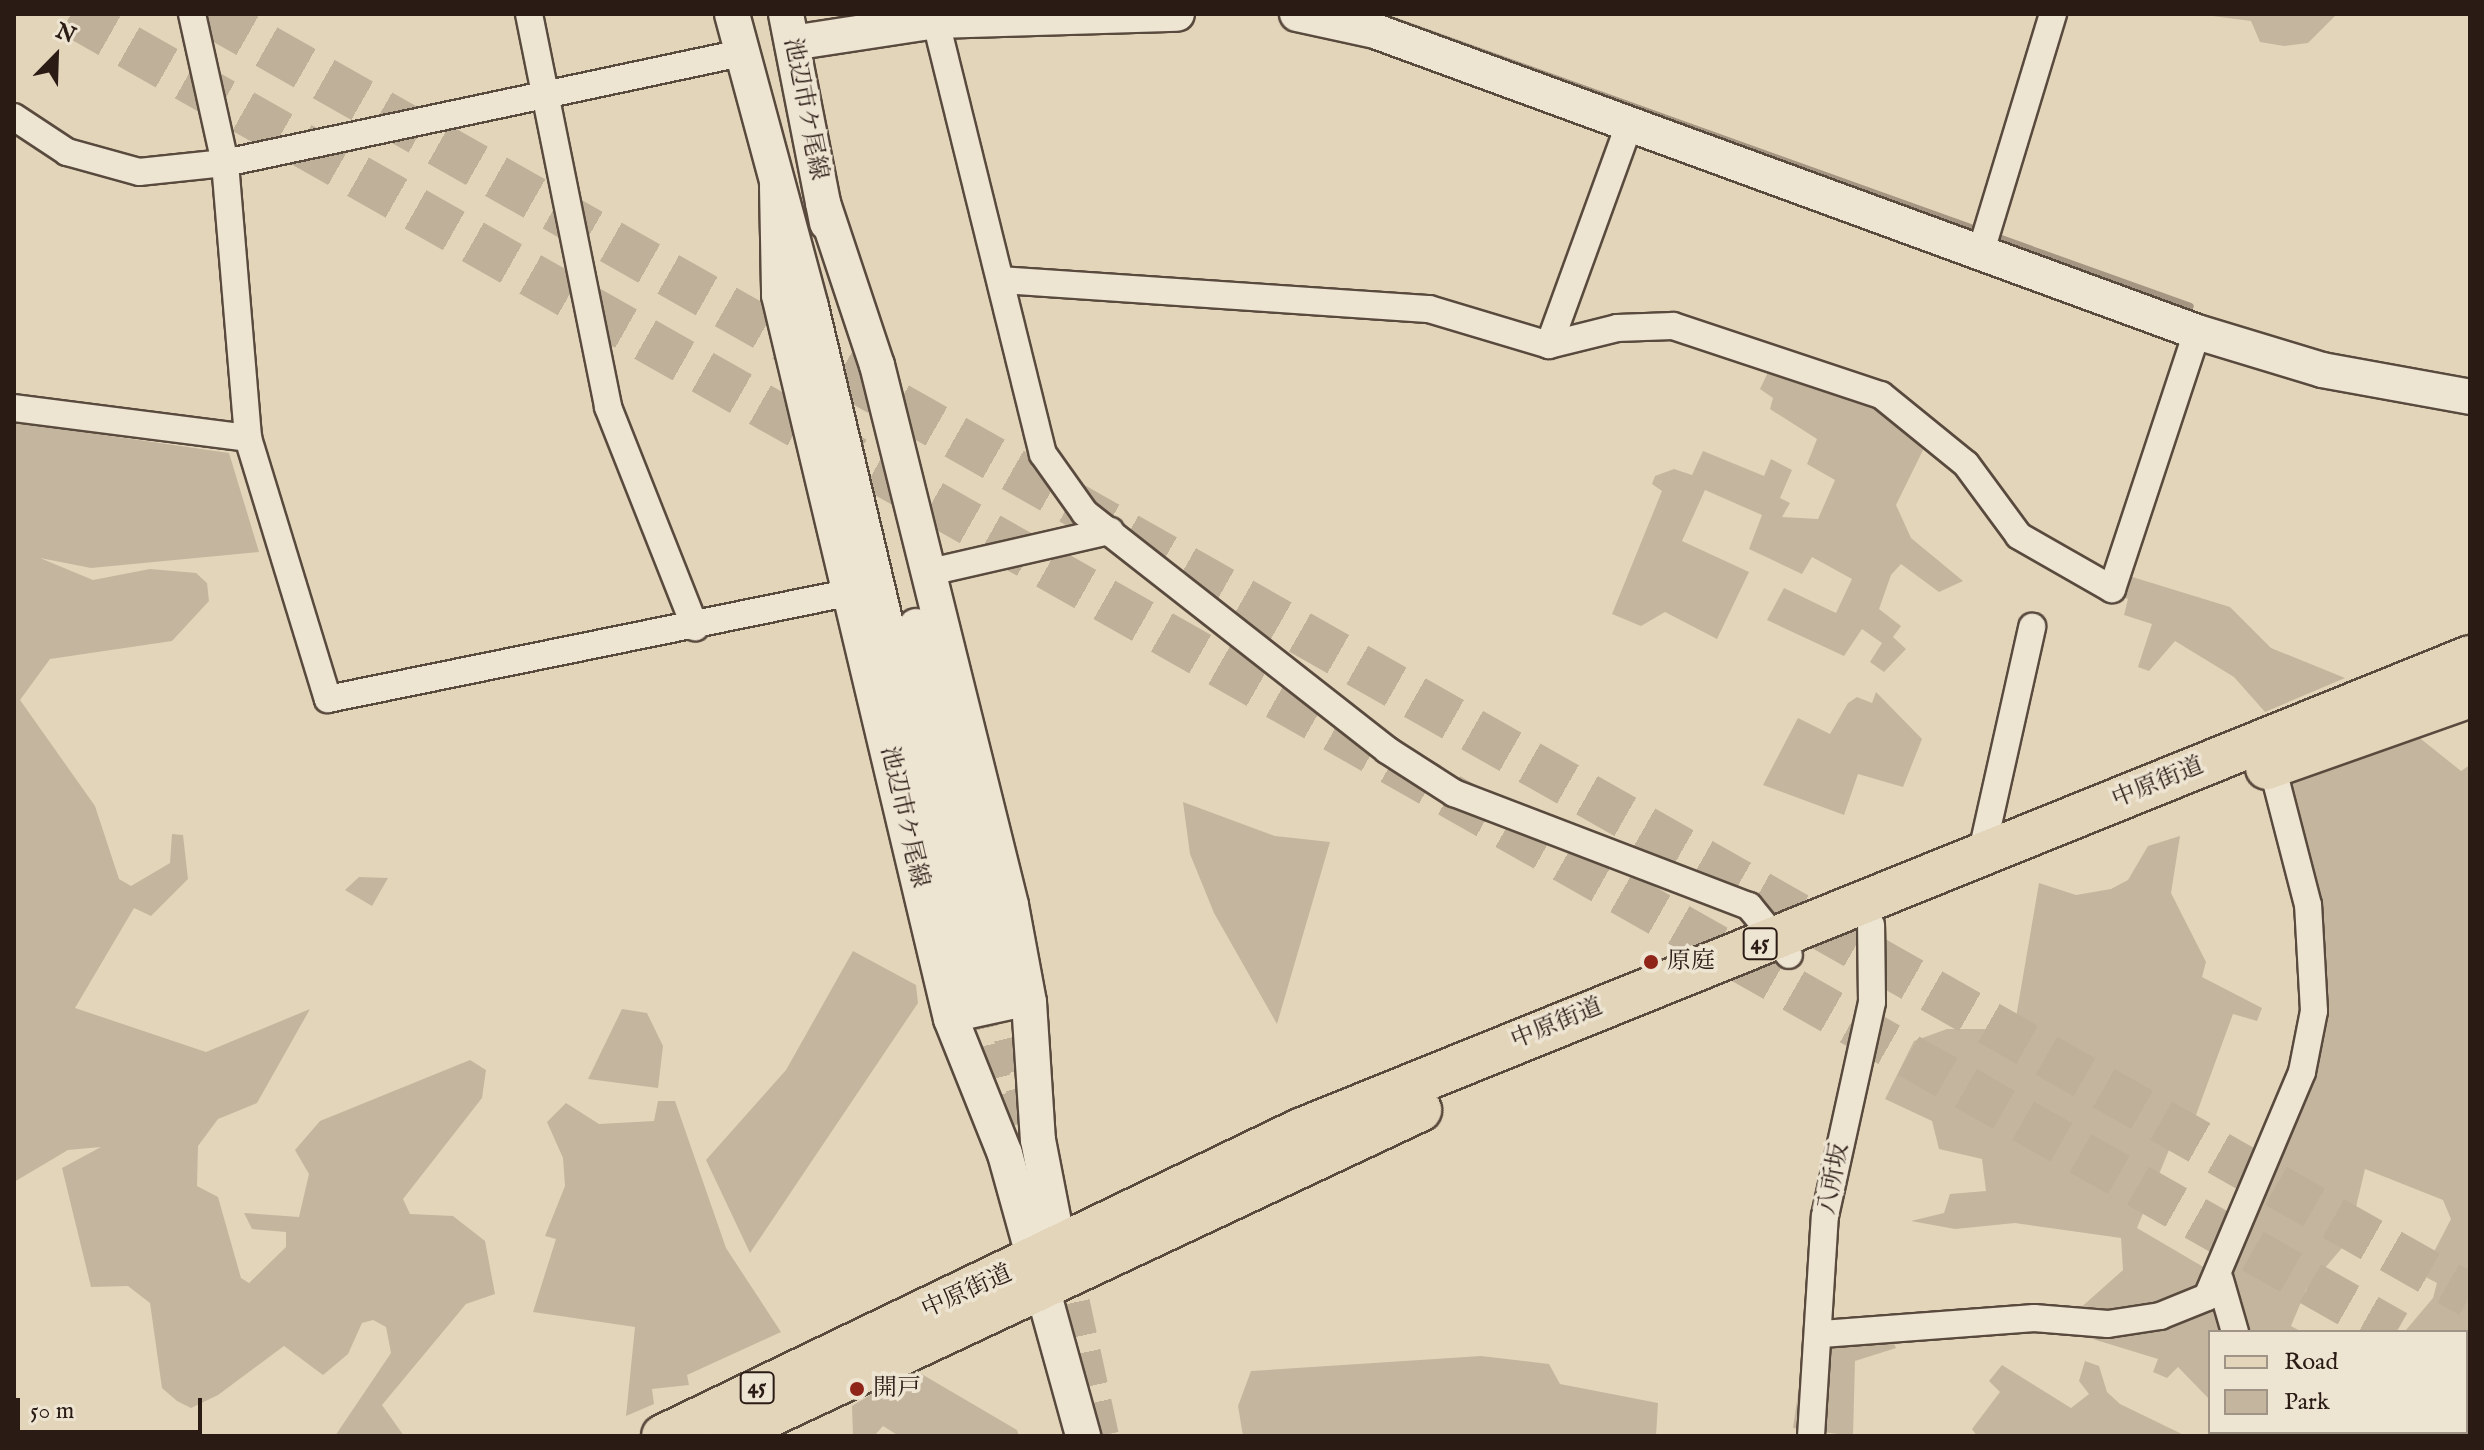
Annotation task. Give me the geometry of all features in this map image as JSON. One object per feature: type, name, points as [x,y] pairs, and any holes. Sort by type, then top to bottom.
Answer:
[{"type":"main road","name":"中原街道","points":[[663,1436],[1466,1089],[1981,856],[2470,657]]},
{"type":"main road","name":"中原街道","points":[[1785,946],[1871,925],[2272,766],[2470,696]]},
{"type":"main road","name":"中原街道","points":[[726,1436],[1052,1270]]},
{"type":"street","points":[[192,14],[225,163],[248,438],[328,699],[695,627],[852,592]]},
{"type":"street","points":[[529,14],[608,407],[695,627]]},
{"type":"street","name":"池辺市ケ尾線","points":[[732,14],[989,1001],[1052,1270],[1083,1436]]},
{"type":"street","points":[[789,28],[935,17],[1163,14]]},
{"type":"street","points":[[1297,14],[1375,31],[2197,332],[2322,370],[2470,397]]},
{"type":"street","points":[[1981,251],[2053,14]]},
{"type":"street","points":[[935,17],[1043,454],[1085,513],[1387,750],[1454,793],[1749,906],[1785,946]]},
{"type":"street","name":"池辺市ケ尾線","points":[[789,28],[989,1001]]},
{"type":"street","points":[[14,117],[67,152],[102,165],[139,172],[225,163],[741,53]]},
{"type":"street","points":[[1549,345],[1629,125]]},
{"type":"street","name":"池辺市ケ尾線","points":[[777,186],[779,295],[852,592],[1038,1140],[1052,1270],[1105,1436]]},
{"type":"street","name":"池辺市ケ尾線","points":[[823,203],[877,365],[926,573],[989,1001]]},
{"type":"street","points":[[1001,280],[1429,309],[1549,345],[1617,328],[1673,326],[1866,389],[1966,464],[2019,536],[2112,589],[2197,332]]},
{"type":"street","points":[[14,408],[248,438]]},
{"type":"street","points":[[926,573],[1110,531]]},
{"type":"street","points":[[1981,856],[2032,627]]},
{"type":"street","points":[[1822,1334],[2034,1318],[2108,1324],[2160,1316],[2207,1297],[2220,1280],[2302,1072],[2314,1011],[2308,905],[2272,766]]},
{"type":"street","name":"八所坂","points":[[1811,1436],[1822,1334],[1825,1216],[1872,1002],[1871,925]]},
{"type":"street","points":[[2220,1280],[2234,1330]]},
{"type":"green space","points":[[2197,14],[2337,14],[2308,43],[2284,46],[2260,42],[2251,21]]},
{"type":"green space","points":[[1770,368],[1881,408],[1926,444],[1896,505],[1911,538],[1963,581],[1939,592],[1901,564],[1891,575],[1879,609],[1901,626],[1893,637],[1906,649],[1884,672],[1870,662],[1882,643],[1862,629],[1844,656],[1767,620],[1784,588],[1836,613],[1852,579],[1812,557],[1802,574],[1749,549],[1762,515],[1705,490],[1682,541],[1749,572],[1717,639],[1665,612],[1641,626],[1612,614],[1662,491],[1652,484],[1655,476],[1674,469],[1692,475],[1703,451],[1764,476],[1771,459],[1792,470],[1780,498],[1790,503],[1782,517],[1818,519],[1835,480],[1807,464],[1817,439],[1770,409],[1773,398],[1760,389]]},
{"type":"green space","points":[[14,422],[229,453],[259,552],[91,568],[40,558],[93,580],[150,569],[196,573],[207,583],[209,601],[172,641],[50,659],[20,700],[95,806],[119,879],[131,886],[170,863],[172,834],[183,835],[188,879],[151,916],[134,908],[75,1008],[206,1052],[310,1009],[257,1103],[218,1119],[198,1146],[197,1186],[218,1197],[241,1278],[249,1283],[286,1247],[286,1232],[252,1229],[244,1213],[299,1217],[309,1174],[295,1150],[320,1121],[470,1060],[486,1070],[482,1098],[403,1199],[410,1214],[453,1216],[485,1241],[495,1294],[466,1304],[382,1405],[404,1436],[335,1436],[391,1353],[386,1327],[373,1320],[362,1323],[348,1354],[323,1375],[284,1346],[218,1395],[191,1408],[177,1401],[162,1388],[150,1303],[128,1286],[91,1287],[62,1168],[101,1147],[68,1150],[14,1182]]},
{"type":"green space","points":[[2126,575],[2230,607],[2271,648],[2345,678],[2265,712],[2234,677],[2175,641],[2149,671],[2138,667],[2152,624],[2124,615],[2128,599],[2119,595]]},
{"type":"green space","points":[[1876,692],[1922,739],[1903,787],[1858,774],[1844,815],[1763,785],[1798,718],[1830,734],[1848,703],[1857,697],[1872,703]]},
{"type":"green space","points":[[2416,735],[2461,771],[2470,765],[2470,1436],[2306,1436],[2468,1434],[2468,1330],[2406,1330],[2433,1298],[2437,1283],[2422,1275],[2451,1219],[2443,1200],[2365,1169],[2348,1241],[2306,1290],[2291,1326],[2298,1330],[2208,1330],[2208,1398],[2178,1367],[2167,1378],[2153,1372],[2158,1359],[2083,1336],[2077,1311],[2123,1270],[2121,1238],[2015,1223],[1955,1229],[1911,1221],[1944,1213],[1950,1194],[1986,1191],[1982,1159],[1939,1149],[1932,1121],[1885,1099],[1914,1041],[1947,1029],[2014,1029],[2039,883],[2076,895],[2111,889],[2128,880],[2148,846],[2180,836],[2171,893],[2206,962],[2202,977],[2262,1008],[2257,1021],[2233,1014],[2185,1145],[2173,1140],[2137,1228],[2229,1282],[2244,1221],[2312,1069],[2288,784]]},
{"type":"green space","points":[[1183,802],[1275,836],[1330,842],[1277,1024],[1214,913],[1190,854]]},
{"type":"green space","points":[[359,877],[388,878],[372,906],[345,890]]},
{"type":"green space","points":[[853,951],[916,985],[918,1003],[750,1253],[706,1160],[786,1070]]},
{"type":"green space","points":[[622,1009],[647,1013],[663,1046],[658,1088],[588,1079]]},
{"type":"green space","points":[[658,1101],[675,1101],[726,1248],[781,1332],[687,1375],[689,1385],[652,1389],[654,1404],[626,1416],[635,1327],[533,1312],[556,1239],[545,1236],[565,1186],[563,1158],[547,1122],[566,1103],[599,1124],[654,1121]]},
{"type":"green space","points":[[1890,1335],[1896,1348],[1855,1361],[1853,1436],[1793,1428],[1805,1345]]},
{"type":"green space","points":[[1481,1356],[1549,1364],[1560,1384],[1658,1403],[1656,1436],[1243,1436],[1238,1406],[1251,1371]]},
{"type":"green space","points":[[2085,1361],[2099,1366],[2107,1392],[2120,1404],[2186,1436],[1977,1436],[1972,1429],[2000,1392],[1989,1381],[2002,1365],[2071,1408],[2089,1394],[2079,1381]]},
{"type":"green space","points":[[913,1369],[1017,1430],[1019,1436],[899,1436],[883,1426],[874,1436],[853,1436],[852,1406]]},
{"type":"waterway","points":[[1385,17],[2190,306]]},
{"type":"tunnel","points":[[71,14],[2392,1330]]},
{"type":"tunnel","points":[[209,14],[2470,1296]]},
{"type":"tunnel","points":[[999,988],[1026,1101]]},
{"type":"tunnel","points":[[974,996],[1005,1127]]},
{"type":"tunnel","points":[[1062,1253],[1102,1436]]},
{"type":"place","name":"原庭","points":[[1651,962]]},
{"type":"place","name":"開戸","points":[[857,1389]]}]
